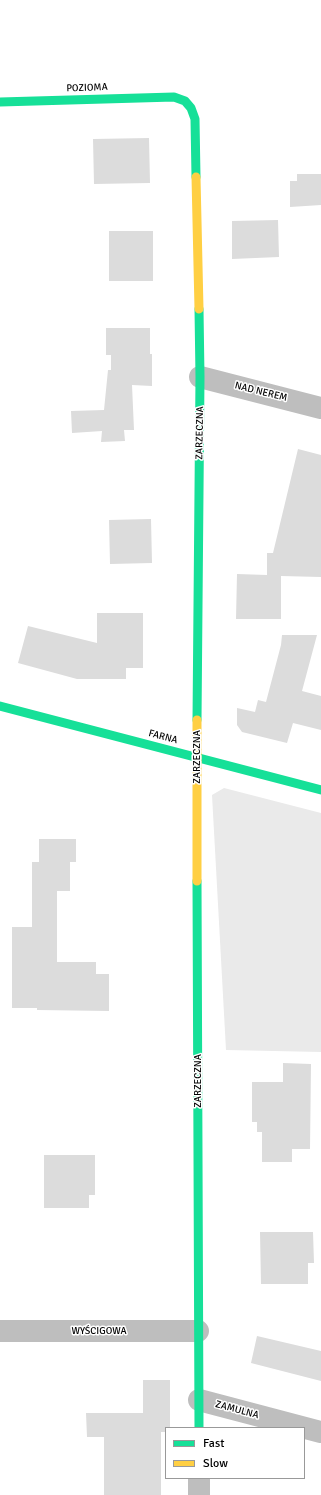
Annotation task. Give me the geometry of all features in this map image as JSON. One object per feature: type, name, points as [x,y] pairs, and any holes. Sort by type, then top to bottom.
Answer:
[{"type":"street","name":"POZIOMA","points":[[0,102],[174,97]]},
{"type":"street","name":"ZARZECZNA","points":[[174,97],[184,101],[191,108],[195,119],[200,377],[197,758],[199,1427]]},
{"type":"street","name":"NAD NEREM","points":[[200,377],[321,408]]},
{"type":"street","name":"FARNA","points":[[0,706],[321,790]]},
{"type":"street","name":"WYŚCIGOWA","points":[[0,1331],[198,1331]]},
{"type":"street","name":"ZAMULNA","points":[[199,1400],[302,1427]]},
{"type":"street","name":"ZAMULNA","points":[[305,1428],[321,1432]]},
{"type":"street","points":[[199,1479],[199,1495]]},
{"type":"shaded area","points":[[224,788],[321,813],[321,1052],[226,1050],[212,795]]},
{"type":"building","points":[[149,138],[150,183],[94,184],[93,139]]},
{"type":"building","points":[[297,174],[321,174],[321,205],[290,207],[290,181],[297,181]]},
{"type":"building","points":[[278,220],[279,257],[232,259],[232,221]]},
{"type":"building","points":[[109,231],[153,231],[153,281],[109,281]]},
{"type":"building","points":[[106,328],[150,328],[152,386],[132,385],[134,430],[124,430],[125,441],[101,442],[102,431],[72,433],[71,411],[104,410],[108,370],[111,370],[111,355],[106,355]]},
{"type":"building","points":[[298,449],[321,455],[321,577],[281,576],[281,619],[236,619],[237,574],[267,575],[267,553],[273,553]]},
{"type":"building","points":[[151,519],[152,563],[110,564],[109,520]]},
{"type":"building","points":[[97,613],[143,613],[143,668],[126,668],[126,679],[77,679],[18,663],[28,626],[97,643]]},
{"type":"building","points":[[282,635],[317,635],[302,691],[321,696],[321,730],[293,723],[287,743],[242,732],[237,725],[237,708],[255,712],[258,700],[266,702],[281,645]]},
{"type":"building","points":[[39,839],[76,839],[76,862],[70,862],[70,891],[57,891],[57,962],[96,962],[96,974],[109,974],[109,1011],[37,1010],[37,1008],[12,1008],[12,927],[32,927],[32,862],[39,862]]},
{"type":"building","points":[[283,1063],[311,1064],[310,1149],[292,1149],[292,1162],[262,1162],[262,1132],[257,1132],[257,1122],[252,1122],[252,1082],[283,1082]]},
{"type":"building","points":[[44,1155],[95,1155],[95,1195],[89,1195],[89,1208],[44,1208]]},
{"type":"building","points":[[260,1232],[313,1232],[314,1263],[308,1263],[308,1284],[261,1284]]},
{"type":"building","points":[[257,1336],[321,1351],[321,1381],[251,1363]]},
{"type":"building","points":[[143,1380],[170,1380],[170,1427],[165,1427],[165,1432],[161,1432],[161,1495],[104,1495],[104,1437],[87,1437],[86,1413],[143,1413]]},
{"type":"traffic: fast","points":[[0,102],[174,97],[185,101],[191,108],[195,119],[196,177]]},
{"type":"traffic: fast","points":[[197,720],[200,377],[199,309]]},
{"type":"traffic: fast","points":[[0,706],[321,790]]},
{"type":"traffic: fast","points":[[197,881],[199,1427]]},
{"type":"traffic: slow","points":[[196,177],[199,309]]},
{"type":"traffic: slow","points":[[197,720],[197,881]]}]
